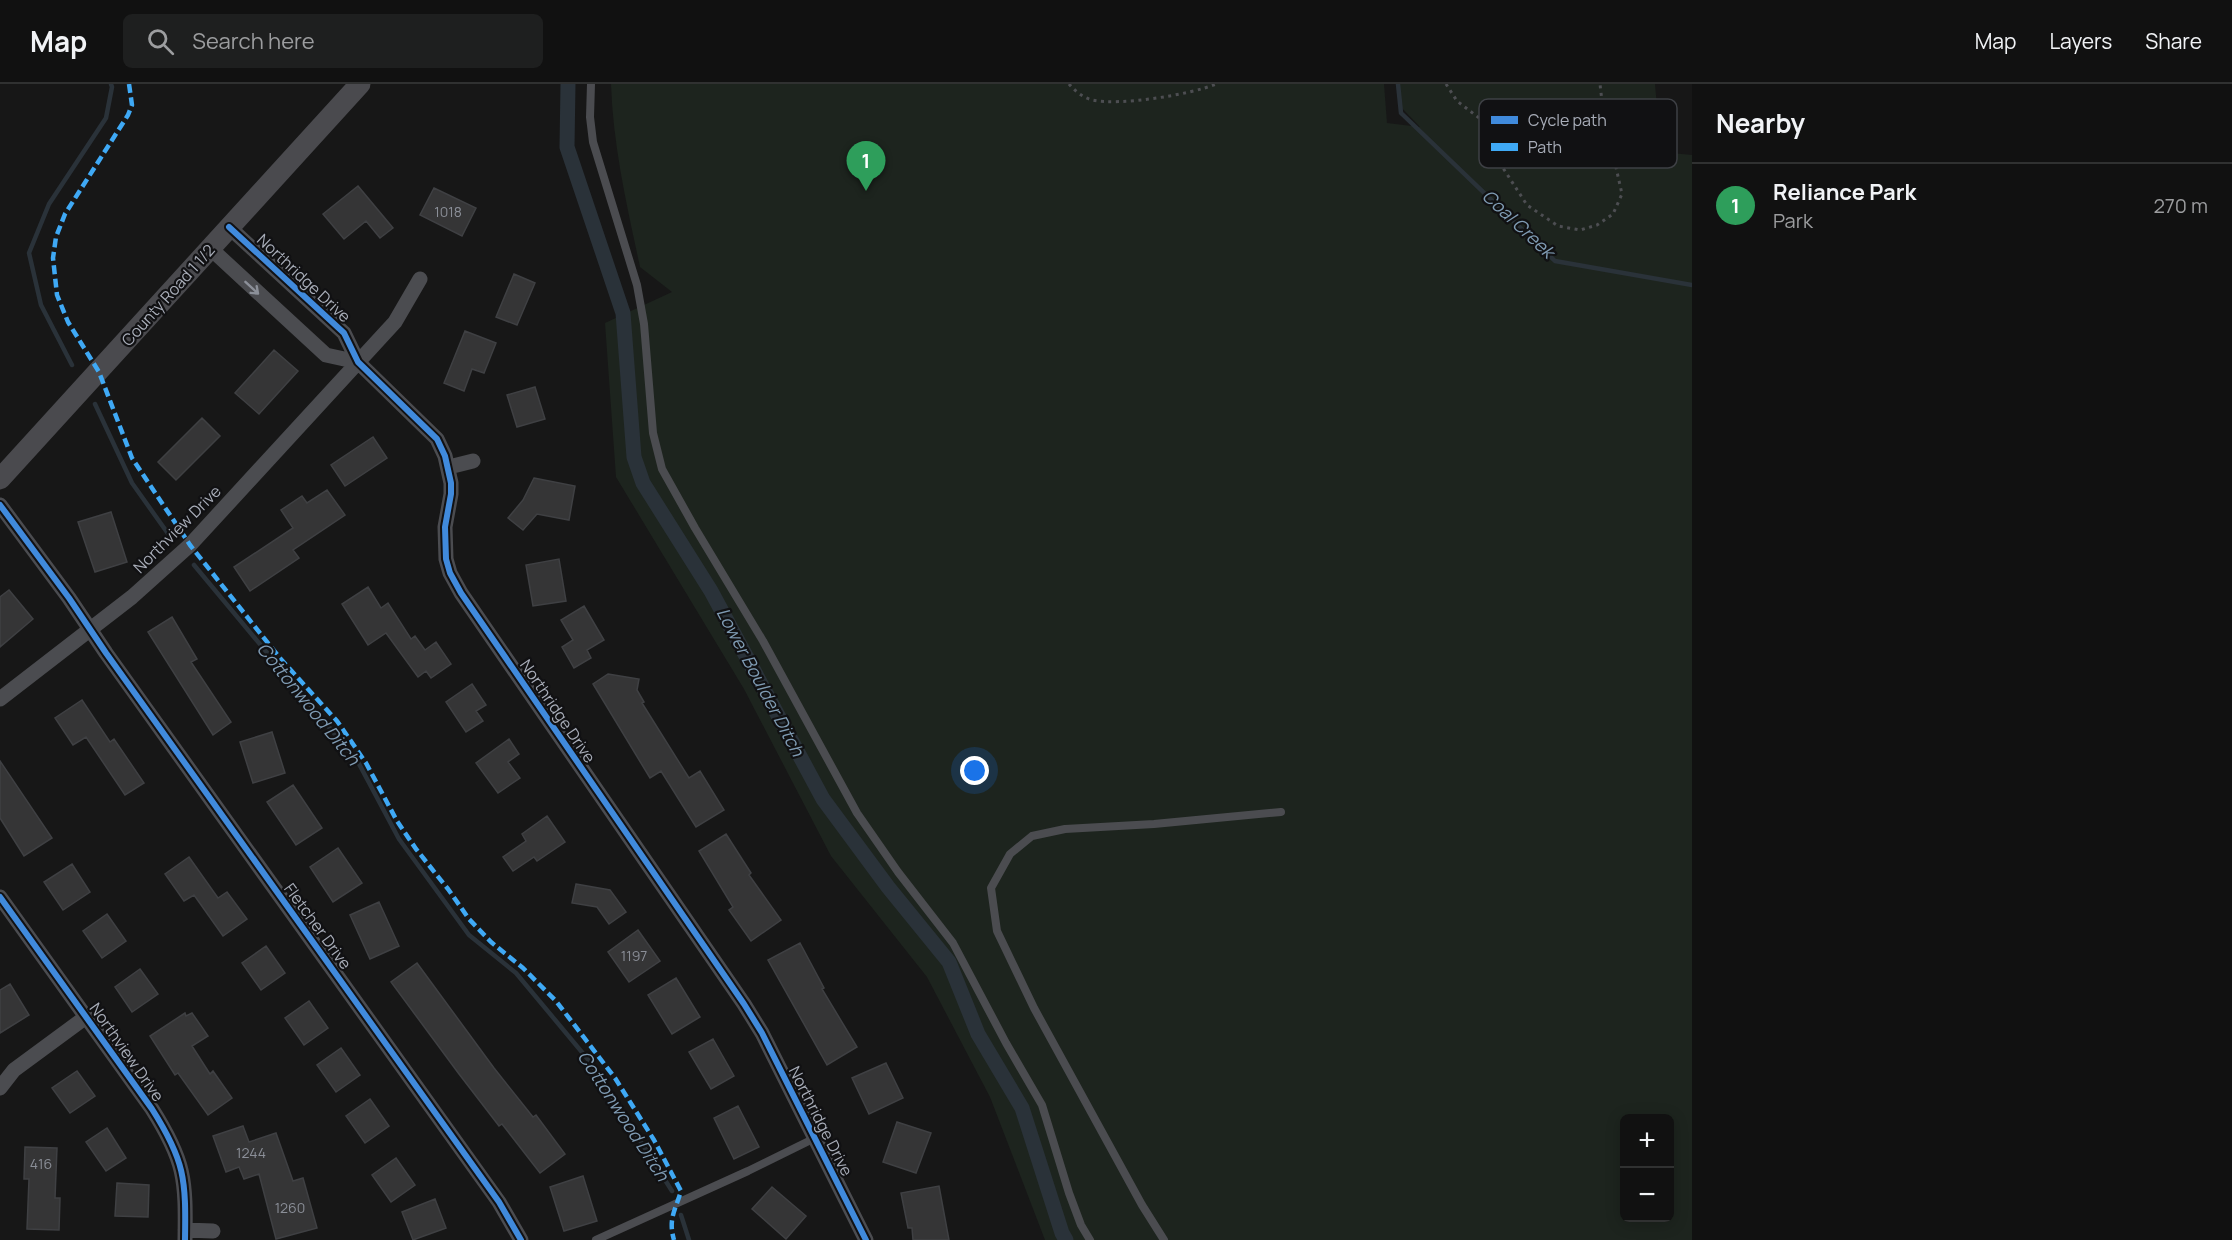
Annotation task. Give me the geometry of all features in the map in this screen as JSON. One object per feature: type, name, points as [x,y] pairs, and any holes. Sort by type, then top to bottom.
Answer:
[{"type":"street","name":"County Road 1 1/2","points":[[0,479],[360,84]]},
{"type":"street","name":"Northridge Drive","points":[[229,227],[344,333],[358,362],[432,434],[445,456],[448,467],[451,494],[444,543],[450,573],[461,593],[637,852],[744,1004],[762,1033],[866,1240]]},
{"type":"street","points":[[210,248],[326,356],[358,362]]},
{"type":"street","name":"Northview Drive","points":[[0,699],[139,591],[190,545],[394,322],[420,279]]},
{"type":"street","points":[[448,467],[473,461]]},
{"type":"street","name":"Fletcher Drive","points":[[0,505],[499,1202],[521,1240]]},
{"type":"street","name":"Northview Drive","points":[[0,897],[170,1138],[184,1175],[185,1235]]},
{"type":"street","points":[[0,1088],[14,1070],[86,1017]]},
{"type":"street","points":[[185,1235],[213,1231]]},
{"type":"lane","points":[[591,84],[590,117],[593,142],[637,285],[644,324],[653,433],[662,469],[763,641],[857,813],[898,872],[953,943],[1005,1043],[1042,1105],[1069,1193],[1081,1225],[1090,1240]]},
{"type":"lane","points":[[1164,1240],[1142,1205],[1034,1008],[997,931],[991,888],[1010,854],[1032,836],[1065,829],[1154,824],[1281,812]]},
{"type":"lane","points":[[596,1240],[814,1138]]},
{"type":"path","points":[[1069,84],[1078,93],[1091,100],[1114,102],[1186,93],[1216,84]]},
{"type":"path","points":[[1446,84],[1457,101],[1479,117]]},
{"type":"path","points":[[1600,84],[1602,99]]},
{"type":"path","points":[[1503,168],[1527,205],[1558,226],[1580,230],[1597,225],[1613,214],[1622,194],[1616,168]]},
{"type":"shaded area","points":[[611,84],[1384,84],[1387,123],[1420,127],[1400,106],[1399,84],[1655,84],[1656,99],[1479,99],[1479,168],[1677,168],[1677,154],[1692,155],[1692,1240],[1045,1240],[990,1097],[927,977],[831,856],[744,689],[616,477],[605,323],[672,292],[640,267],[621,176]]},
{"type":"building","points":[[358,186],[393,228],[380,238],[366,221],[344,239],[323,214]]},
{"type":"building","points":[[434,188],[476,208],[462,236],[420,215]]},
{"type":"building","points":[[514,274],[535,283],[517,325],[496,317]]},
{"type":"building","points":[[465,331],[496,343],[484,373],[472,369],[464,391],[444,383]]},
{"type":"building","points":[[274,350],[298,371],[259,414],[235,393]]},
{"type":"building","points":[[535,387],[545,419],[517,427],[507,395]]},
{"type":"building","points":[[202,418],[220,436],[176,480],[158,462]]},
{"type":"building","points":[[373,437],[387,458],[345,486],[331,465]]},
{"type":"building","points":[[534,478],[575,486],[569,520],[537,514],[523,530],[508,518],[523,500]]},
{"type":"building","points":[[327,490],[345,515],[293,550],[299,558],[250,591],[234,567],[293,528],[281,510],[302,496],[307,503]]},
{"type":"building","points":[[111,512],[127,562],[95,572],[78,522]]},
{"type":"building","points":[[559,559],[566,601],[533,606],[526,565]]},
{"type":"building","points":[[368,587],[381,608],[388,603],[411,639],[415,636],[425,650],[436,642],[451,664],[431,678],[426,671],[418,677],[386,633],[368,645],[342,604]]},
{"type":"building","points":[[9,590],[33,619],[0,647],[0,597]]},
{"type":"building","points":[[584,606],[604,640],[587,650],[591,658],[574,668],[562,647],[573,640],[561,620]]},
{"type":"building","points":[[172,617],[197,659],[191,662],[231,722],[213,735],[148,632]]},
{"type":"building","points":[[608,674],[639,679],[637,690],[644,702],[642,703],[689,778],[700,771],[724,810],[696,827],[661,771],[650,778],[593,684]]},
{"type":"building","points":[[472,684],[486,705],[476,711],[483,721],[466,732],[446,702]]},
{"type":"building","points":[[82,700],[110,742],[114,739],[144,783],[125,795],[86,737],[73,745],[55,718]]},
{"type":"building","points":[[272,732],[285,773],[253,783],[240,742]]},
{"type":"building","points":[[509,739],[519,754],[508,762],[520,778],[498,793],[476,763]]},
{"type":"building","points":[[0,761],[52,838],[24,856],[0,818]]},
{"type":"building","points":[[293,785],[322,828],[296,845],[267,802]]},
{"type":"building","points":[[547,816],[565,842],[537,861],[534,857],[513,871],[503,857],[526,841],[522,834]]},
{"type":"building","points":[[726,834],[751,873],[749,875],[781,920],[751,941],[729,910],[733,907],[699,851]]},
{"type":"building","points":[[338,848],[362,883],[333,902],[310,867]]},
{"type":"building","points":[[189,857],[218,898],[227,892],[247,919],[223,936],[194,895],[184,901],[165,874]]},
{"type":"building","points":[[72,864],[90,892],[63,910],[44,882]]},
{"type":"building","points":[[576,884],[610,890],[626,912],[609,924],[597,907],[572,903]]},
{"type":"building","points":[[379,902],[399,946],[370,959],[350,915]]},
{"type":"building","points":[[107,914],[126,941],[102,958],[83,931]]},
{"type":"building","points":[[638,930],[660,961],[629,982],[608,952]]},
{"type":"building","points":[[800,943],[824,988],[822,989],[857,1047],[827,1065],[768,960]]},
{"type":"building","points":[[266,946],[285,973],[261,990],[242,963]]},
{"type":"building","points":[[417,963],[494,1068],[533,1117],[536,1115],[565,1154],[540,1173],[502,1124],[499,1126],[391,982]]},
{"type":"building","points":[[140,969],[158,994],[132,1012],[115,987]]},
{"type":"building","points":[[676,978],[700,1017],[672,1034],[648,995]]},
{"type":"building","points":[[10,984],[29,1015],[0,1033],[0,990]]},
{"type":"building","points":[[309,1001],[328,1028],[304,1045],[285,1018]]},
{"type":"building","points":[[185,1013],[186,1016],[192,1013],[208,1036],[192,1046],[210,1074],[213,1071],[232,1098],[208,1115],[178,1073],[175,1075],[150,1036]]},
{"type":"building","points":[[713,1039],[734,1076],[711,1089],[689,1052]]},
{"type":"building","points":[[341,1048],[360,1075],[336,1092],[317,1065]]},
{"type":"building","points":[[886,1063],[903,1098],[869,1114],[852,1078]]},
{"type":"building","points":[[77,1071],[95,1096],[70,1113],[52,1088]]},
{"type":"building","points":[[370,1099],[389,1126],[365,1143],[346,1116]]},
{"type":"building","points":[[738,1106],[759,1147],[734,1159],[714,1118]]},
{"type":"building","points":[[897,1122],[931,1133],[916,1173],[883,1162]]},
{"type":"building","points":[[243,1126],[249,1142],[276,1133],[293,1181],[303,1178],[317,1228],[276,1239],[259,1174],[244,1179],[239,1167],[226,1172],[213,1136]]},
{"type":"building","points":[[107,1128],[126,1158],[106,1171],[86,1142]]},
{"type":"building","points":[[25,1147],[57,1148],[55,1198],[60,1198],[59,1230],[27,1229],[29,1179],[24,1179]]},
{"type":"building","points":[[396,1158],[415,1185],[391,1202],[372,1175]]},
{"type":"building","points":[[583,1176],[597,1221],[564,1231],[550,1187]]},
{"type":"building","points":[[117,1183],[149,1185],[148,1217],[115,1216]]},
{"type":"building","points":[[939,1186],[949,1240],[913,1240],[912,1228],[908,1228],[901,1193]]},
{"type":"building","points":[[772,1187],[806,1216],[786,1239],[752,1209]]},
{"type":"building","points":[[435,1199],[446,1228],[413,1240],[402,1212]]},
{"type":"waterway","name":"Cottonwood Ditch","points":[[72,365],[41,305],[29,253],[49,204],[106,118],[111,84]]},
{"type":"waterway","name":"Lower Boulder Ditch","points":[[568,84],[567,147],[623,313],[634,457],[643,483],[711,591],[823,799],[888,887],[949,962],[978,1034],[1022,1108],[1066,1240]]},
{"type":"waterway","name":"Coal Creek","points":[[1398,84],[1401,113],[1555,261],[1692,285]]},
{"type":"waterway","name":"Cottonwood Ditch","points":[[95,404],[132,483],[169,535]]},
{"type":"waterway","name":"Cottonwood Ditch","points":[[194,565],[358,762],[399,839],[469,935],[516,973],[591,1063],[672,1191]]},
{"type":"waterway","name":"Cottonwood Ditch","points":[[681,1215],[689,1240]]},
{"type":"marked path","points":[[129,84],[132,105],[128,115],[65,214],[56,237],[53,258],[57,295],[68,322],[99,372],[132,458],[190,545],[279,657],[337,721],[366,763],[397,821],[469,919],[556,1001],[615,1078],[654,1140],[681,1191],[672,1221],[674,1240]]},
{"type":"cycle path","points":[[229,227],[344,333],[358,362],[437,439],[445,456],[451,483],[445,527],[446,559],[450,573],[461,593],[744,1004],[762,1033],[866,1240]]},
{"type":"cycle path","points":[[0,505],[69,598],[499,1202],[521,1240]]},
{"type":"cycle path","points":[[0,897],[163,1127],[177,1157],[184,1185],[185,1240]]},
{"type":"place","name":"Reliance Park","points":[[866,191]]}]
